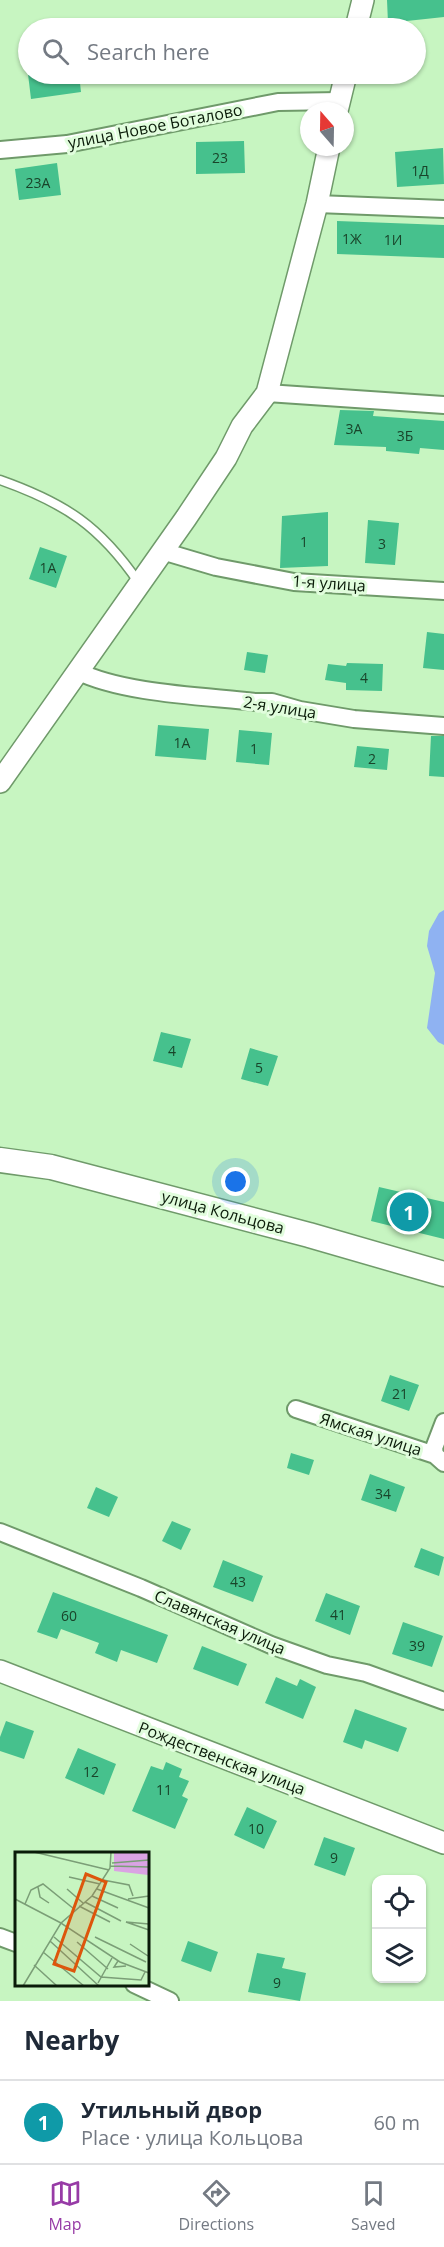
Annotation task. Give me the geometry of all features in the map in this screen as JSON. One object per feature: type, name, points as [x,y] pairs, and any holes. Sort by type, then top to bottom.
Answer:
[{"type":"main road","name":"улица Кольцова","points":[[0,1160],[51,1167],[309,1235],[444,1274]]},
{"type":"street","points":[[359,18],[364,1]]},
{"type":"street","points":[[339,102],[344,84]]},
{"type":"street","name":"улица Новое Боталово","points":[[0,150],[67,144],[278,102],[300,102]]},
{"type":"street","points":[[1,779],[162,551],[226,458],[242,426],[267,393],[317,204],[327,156]]},
{"type":"street","points":[[317,204],[444,209]]},
{"type":"street","points":[[267,393],[444,405]]},
{"type":"street","name":"1-я улица","points":[[162,551],[216,567],[294,582],[444,591]]},
{"type":"street","name":"2-я улица","points":[[77,671],[94,679],[117,684],[256,702],[272,702],[300,710],[354,719],[444,726]]},
{"type":"street","name":"Ямская улица","points":[[296,1409],[439,1459]]},
{"type":"street","points":[[439,1459],[434,1448],[444,1422]]},
{"type":"street","name":"Славянская улица","points":[[0,1532],[141,1588],[271,1645],[327,1665],[366,1672],[444,1701]]},
{"type":"street","name":"Рождественская улица","points":[[0,1671],[444,1844]]},
{"type":"street","points":[[0,1937],[15,1943]]},
{"type":"street","points":[[138,1986],[170,2001]]},
{"type":"lane","points":[[0,480],[37,493],[80,518],[119,554],[139,583]]},
{"type":"water","points":[[444,910],[444,1045],[438,1042],[427,1028],[435,973],[427,946],[429,931],[439,913]]},
{"type":"building","points":[[387,0],[444,0],[444,17],[388,18]]},
{"type":"building","points":[[29,84],[80,84],[81,92],[31,99]]},
{"type":"building","points":[[244,141],[245,173],[196,174],[196,142]]},
{"type":"building","points":[[443,148],[444,184],[397,187],[395,152]]},
{"type":"building","points":[[57,163],[61,195],[19,200],[15,169]]},
{"type":"building","points":[[337,221],[444,225],[444,258],[337,254]]},
{"type":"building","points":[[340,410],[374,411],[373,416],[444,421],[444,450],[420,448],[419,454],[386,451],[386,447],[334,445]]},
{"type":"building","points":[[328,512],[328,566],[280,568],[282,516]]},
{"type":"building","points":[[368,520],[399,523],[395,565],[365,563]]},
{"type":"building","points":[[40,547],[67,556],[56,588],[29,579]]},
{"type":"building","points":[[427,632],[444,634],[444,670],[423,668]]},
{"type":"building","points":[[247,652],[268,655],[265,673],[244,670]]},
{"type":"building","points":[[347,663],[383,664],[382,691],[346,690],[346,683],[325,680],[328,664],[346,666]]},
{"type":"building","points":[[158,725],[209,729],[206,760],[155,756]]},
{"type":"building","points":[[239,730],[272,733],[269,765],[236,762]]},
{"type":"building","points":[[431,736],[444,736],[444,777],[429,776]]},
{"type":"building","points":[[357,746],[389,749],[387,770],[354,767]]},
{"type":"building","points":[[161,1032],[191,1039],[182,1068],[153,1061]]},
{"type":"building","points":[[250,1048],[278,1056],[268,1086],[241,1079]]},
{"type":"building","points":[[379,1187],[444,1202],[444,1239],[371,1221]]},
{"type":"building","points":[[390,1375],[419,1385],[409,1411],[381,1401]]},
{"type":"building","points":[[291,1453],[314,1460],[309,1475],[287,1468]]},
{"type":"building","points":[[370,1474],[405,1487],[396,1512],[361,1500]]},
{"type":"building","points":[[96,1487],[118,1497],[109,1517],[87,1508]]},
{"type":"building","points":[[172,1521],[191,1529],[181,1550],[162,1541]]},
{"type":"building","points":[[421,1548],[444,1557],[439,1576],[414,1567]]},
{"type":"building","points":[[223,1560],[263,1576],[253,1602],[213,1587]]},
{"type":"building","points":[[53,1592],[168,1635],[157,1663],[121,1650],[117,1662],[95,1653],[99,1643],[61,1629],[57,1639],[37,1632]]},
{"type":"building","points":[[326,1593],[360,1606],[350,1635],[315,1621]]},
{"type":"building","points":[[403,1622],[443,1636],[432,1667],[392,1654]]},
{"type":"building","points":[[202,1646],[247,1664],[238,1686],[193,1669]]},
{"type":"building","points":[[276,1677],[297,1686],[300,1679],[316,1687],[303,1719],[265,1703]]},
{"type":"building","points":[[355,1709],[407,1728],[398,1752],[365,1740],[362,1749],[343,1742]]},
{"type":"building","points":[[6,1721],[34,1731],[24,1759],[0,1751],[0,1737]]},
{"type":"building","points":[[78,1748],[116,1764],[104,1795],[65,1778]]},
{"type":"building","points":[[166,1762],[182,1769],[179,1777],[189,1781],[182,1796],[188,1799],[175,1829],[132,1811],[151,1766],[163,1770]]},
{"type":"building","points":[[247,1807],[277,1821],[264,1849],[234,1835]]},
{"type":"building","points":[[324,1837],[355,1848],[345,1876],[314,1865]]},
{"type":"building","points":[[188,1941],[218,1952],[211,1972],[181,1961]]},
{"type":"building","points":[[257,1953],[285,1958],[282,1968],[306,1973],[300,2001],[248,1992]]},
{"type":"place","name":"Утильный двор","points":[[409,1212]]}]
